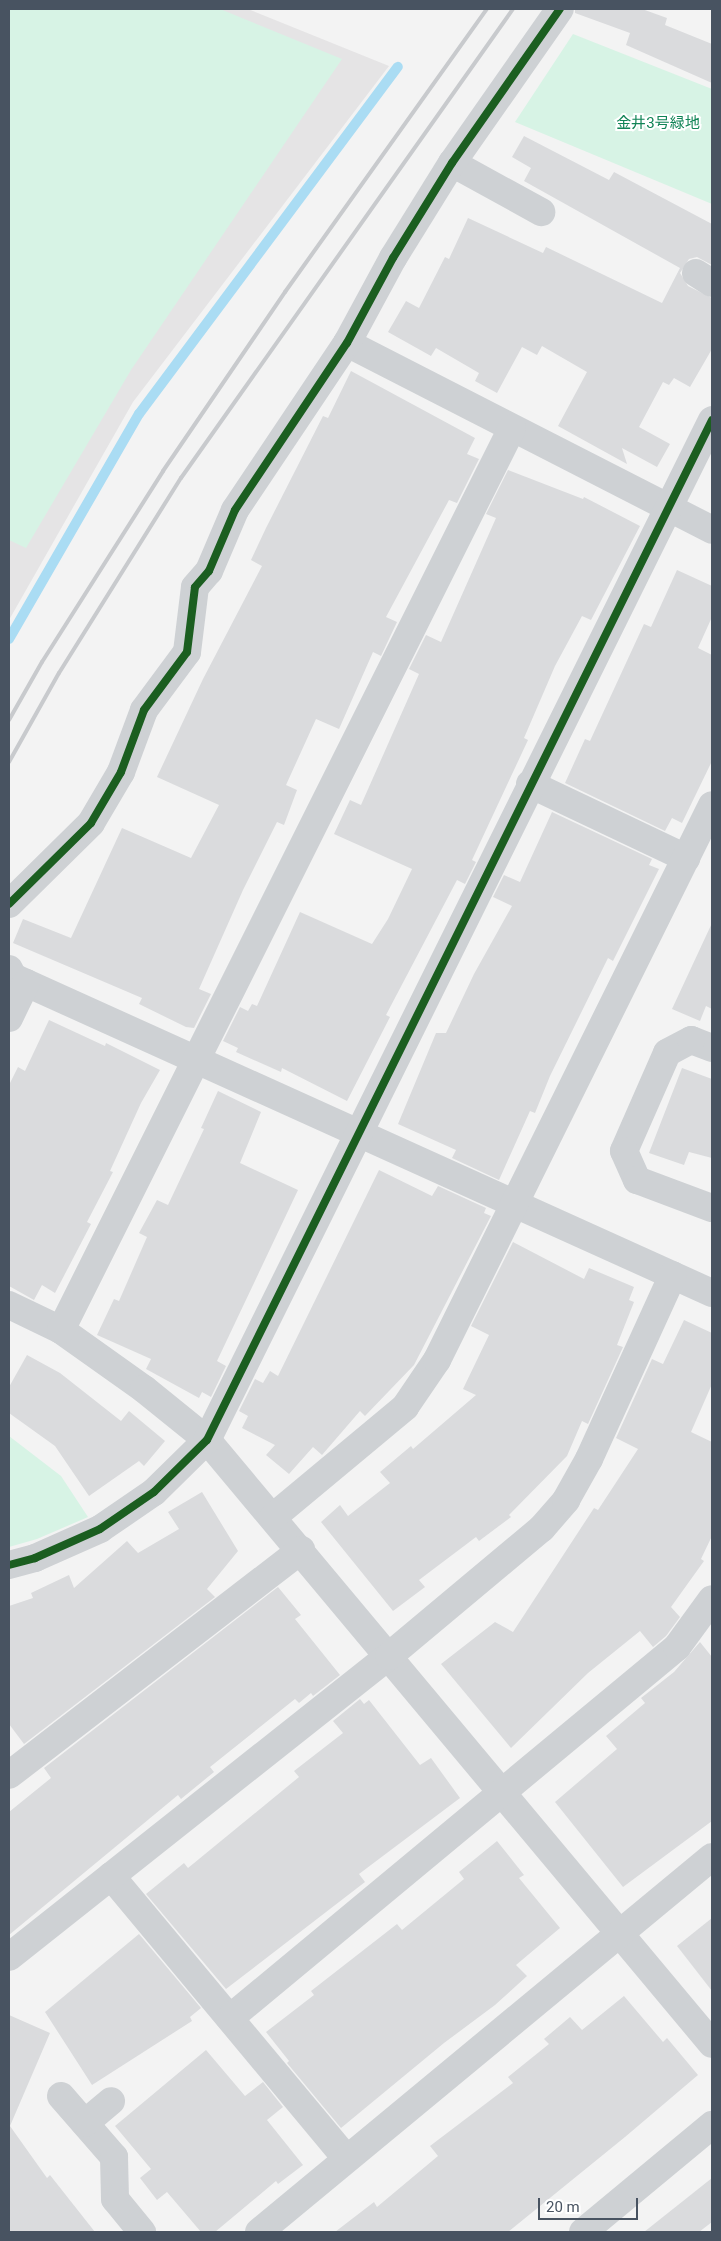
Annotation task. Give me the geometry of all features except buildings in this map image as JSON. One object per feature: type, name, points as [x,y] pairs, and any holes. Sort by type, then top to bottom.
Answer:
[{"type":"street","points":[[9,904],[91,823],[121,772],[144,710],[187,652],[196,587],[209,571],[235,510],[347,343],[393,258],[452,163],[560,9]]},
{"type":"street","points":[[452,163],[541,212]]},
{"type":"street","points":[[347,343],[712,530]]},
{"type":"street","points":[[9,1564],[34,1558],[100,1529],[154,1492],[207,1440],[361,1134],[530,784],[670,508],[712,420]]},
{"type":"street","points":[[61,1330],[512,428]]},
{"type":"street","points":[[530,784],[686,858]]},
{"type":"street","points":[[273,1517],[405,1406],[437,1360],[513,1203],[712,805]]},
{"type":"street","points":[[9,1018],[18,976],[196,1060],[712,1293]]},
{"type":"street","points":[[712,1048],[691,1040],[666,1053],[624,1152],[637,1180],[712,1208]]},
{"type":"street","points":[[9,1957],[389,1656],[542,1528],[566,1500],[589,1458],[673,1275]]},
{"type":"street","points":[[9,1305],[61,1330],[144,1389],[207,1440],[301,1550],[712,2044]]},
{"type":"street","points":[[9,1775],[301,1550]]},
{"type":"street","points":[[230,2018],[677,1647],[712,1599]]},
{"type":"street","points":[[259,2232],[712,1857]]},
{"type":"street","points":[[110,1876],[347,2159]]},
{"type":"street","points":[[61,2096],[114,2157],[115,2199],[142,2232]]},
{"type":"street","points":[[85,2123],[110,2102]]},
{"type":"street","points":[[583,2232],[712,2125]]},
{"type":"shaded area","points":[[9,9],[248,9],[389,66],[133,402],[9,620]]},
{"type":"green space","points":[[9,9],[220,9],[342,59],[131,370],[26,548],[9,540]]},
{"type":"green space","name":"金井3号緑地","points":[[573,34],[712,89],[712,204],[515,122]]},
{"type":"green space","points":[[9,1436],[61,1476],[88,1517],[37,1539],[9,1547]]},
{"type":"waterway","points":[[9,639],[139,414],[398,67]]},
{"type":"railway","points":[[9,720],[42,662],[163,471],[285,292],[487,9]]},
{"type":"railway","points":[[9,762],[59,673],[181,478],[513,9]]},
{"type":"cycle path","points":[[9,904],[91,823],[121,772],[144,710],[187,652],[195,587],[209,571],[235,510],[347,343],[393,258],[452,163],[560,9]]},
{"type":"cycle path","points":[[9,1565],[35,1558],[100,1529],[154,1492],[207,1440],[712,420]]}]
